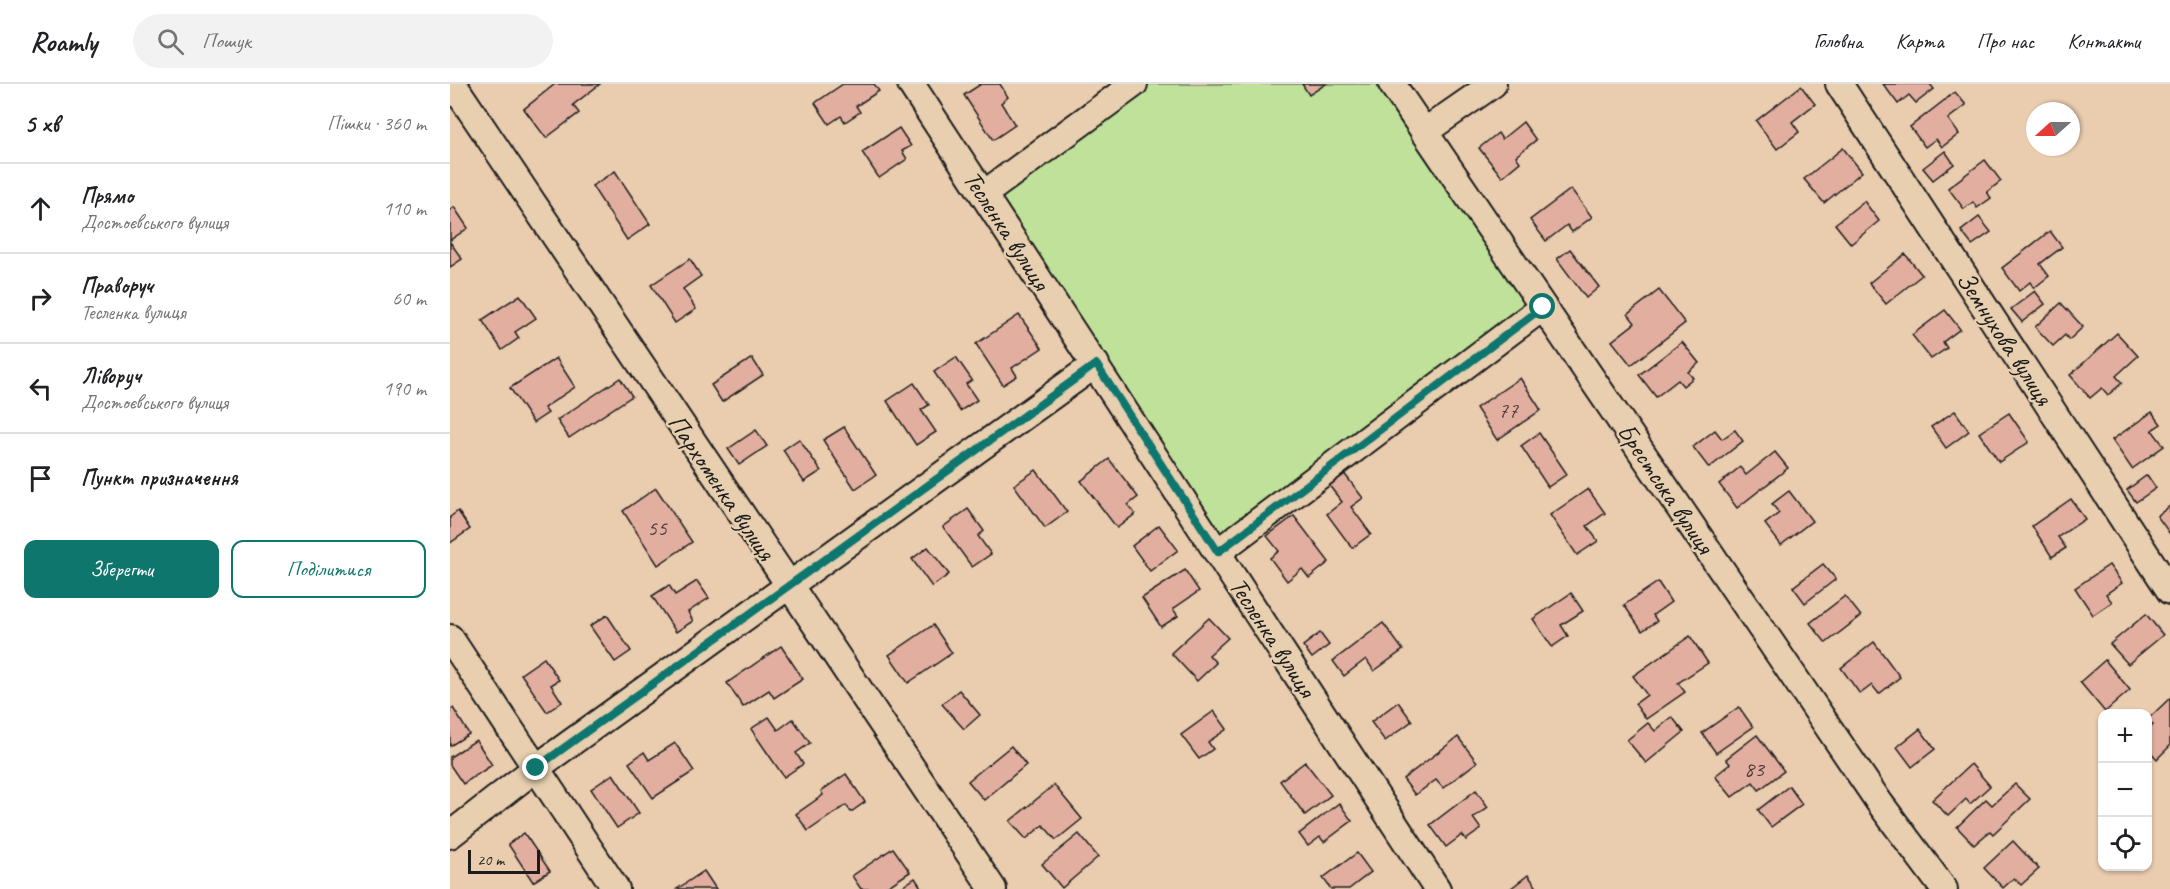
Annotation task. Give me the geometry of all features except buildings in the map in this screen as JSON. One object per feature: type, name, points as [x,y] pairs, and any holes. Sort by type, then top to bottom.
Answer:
[{"type":"street","name":"Пархоменка вулиця","points":[[453,84],[788,587],[993,889]]},
{"type":"street","name":"Тесленка вулиця","points":[[911,84],[1437,889]]},
{"type":"street","points":[[984,194],[1134,84]]},
{"type":"street","name":"Брестська вулиця","points":[[1392,84],[1879,802],[1944,889]]},
{"type":"street","points":[[1424,132],[1493,84]]},
{"type":"street","name":"Земнухова вулиця","points":[[1839,84],[2170,591]]},
{"type":"street","points":[[1218,552],[1543,307]]},
{"type":"street","points":[[450,836],[536,768],[1096,364]]},
{"type":"street","points":[[450,638],[616,889]]},
{"type":"green space","points":[[1143,84],[1386,84],[1536,306],[1219,544],[991,195]]},
{"type":"route","points":[[536,768],[1096,364],[1218,552],[1543,307]]}]
